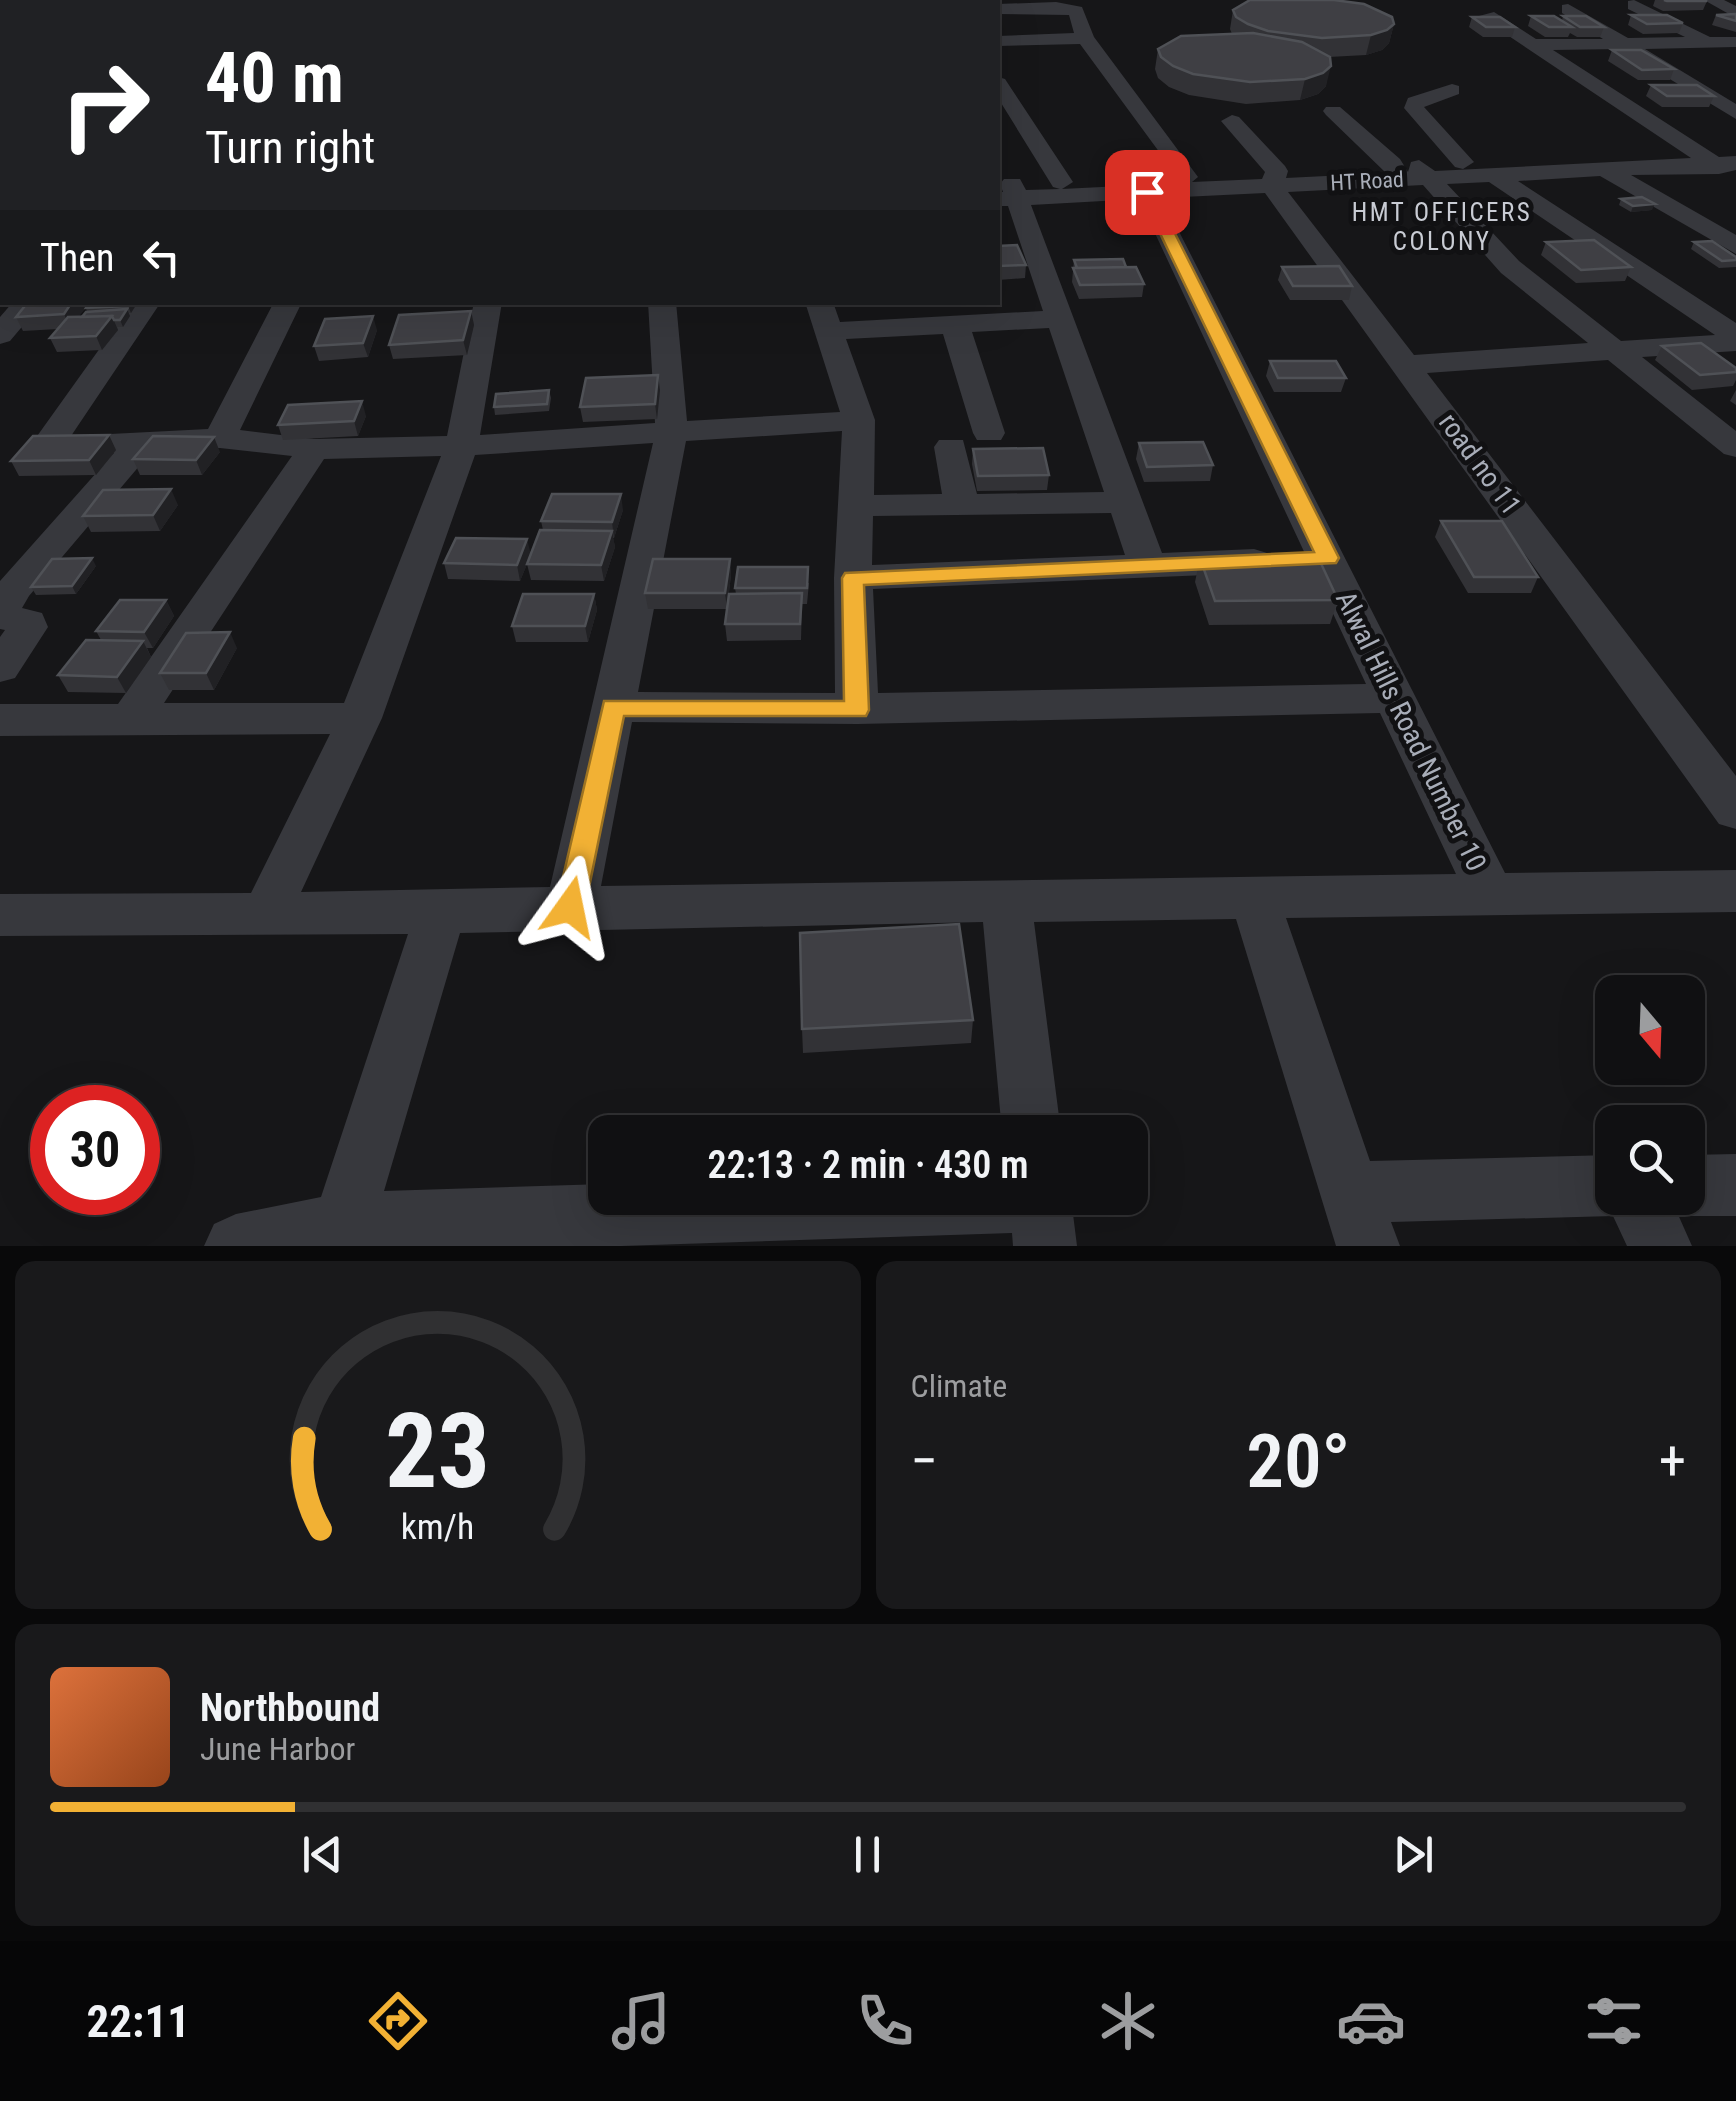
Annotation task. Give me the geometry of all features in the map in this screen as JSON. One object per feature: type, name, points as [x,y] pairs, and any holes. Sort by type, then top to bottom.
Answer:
[{"type":"street","points":[[1712,0],[1736,13]]},
{"type":"street","points":[[1000,9],[1038,4],[1069,7],[1076,12],[1085,38],[1186,176]]},
{"type":"street","points":[[1634,4],[1736,59]]},
{"type":"street","points":[[1568,8],[1736,113]]},
{"type":"street","points":[[1488,16],[1736,176]]},
{"type":"street","points":[[1000,40],[1085,38]]},
{"type":"street","points":[[1532,45],[1736,42]]},
{"type":"street","points":[[1000,86],[1060,182]]},
{"type":"street","points":[[1452,90],[1414,102],[1415,112],[1464,162]]},
{"type":"street","points":[[1333,111],[1410,171],[1510,266],[1736,447]]},
{"type":"street","name":"road no 11","points":[[1232,121],[1736,812]]},
{"type":"street","name":"HT Road","points":[[1006,192],[1147,192],[1274,178],[1410,171],[1494,174],[1604,169],[1714,160],[1736,149]]},
{"type":"street","name":"HT Road","points":[[1410,171],[1464,162],[1714,160]]},
{"type":"street","points":[[1604,169],[1736,246]]},
{"type":"street","points":[[1494,174],[1736,339]]},
{"type":"street","name":"HT Road","points":[[1006,192],[1060,182],[1186,176],[1274,178]]},
{"type":"street","points":[[1006,192],[1026,251],[1060,319],[1148,566]]},
{"type":"street","name":"Alwal Hills Road Number 10","points":[[1147,192],[1490,894]]},
{"type":"street","points":[[0,336],[28,305]]},
{"type":"street","points":[[146,305],[48,446],[140,445],[220,438],[314,448],[462,446],[859,420]]},
{"type":"street","points":[[220,438],[286,305]]},
{"type":"street","points":[[267,911],[360,718],[462,446],[487,305]]},
{"type":"street","points":[[570,907],[672,431],[662,305]]},
{"type":"street","points":[[857,710],[852,578],[859,420],[824,317],[955,324],[1060,319]]},
{"type":"street","points":[[955,324],[989,433]]},
{"type":"street","points":[[1407,366],[1736,339]]},
{"type":"street","points":[[0,668],[28,627],[28,622],[0,614],[12,590],[140,445]]},
{"type":"street","points":[[950,447],[962,505]]},
{"type":"street","points":[[130,720],[314,448]]},
{"type":"street","points":[[856,506],[1126,502]]},
{"type":"street","points":[[852,578],[1328,558]]},
{"type":"street","points":[[613,708],[857,710],[1395,698]]},
{"type":"street","points":[[0,720],[360,718]]},
{"type":"street","points":[[0,915],[442,912],[1736,891]]},
{"type":"street","points":[[1254,898],[1359,1219],[1595,1188]]},
{"type":"street","points":[[1006,901],[1030,1115]]},
{"type":"street","points":[[342,1224],[442,912]]},
{"type":"street","points":[[1705,1185],[1736,1185]]},
{"type":"street","points":[[236,1246],[342,1224],[1042,1215]]},
{"type":"street","points":[[1644,1215],[1660,1246]]},
{"type":"building","points":[[1250,0],[1364,4],[1392,17],[1394,24],[1371,35],[1322,38],[1268,31],[1236,17],[1233,10]]},
{"type":"building","points":[[1736,14],[1736,21],[1716,15]]},
{"type":"building","points":[[1631,15],[1667,15],[1683,23],[1647,24]]},
{"type":"building","points":[[1531,16],[1554,16],[1572,27],[1549,27]]},
{"type":"building","points":[[1563,16],[1586,16],[1604,27],[1580,27]]},
{"type":"building","points":[[1472,17],[1500,17],[1515,27],[1486,27]]},
{"type":"building","points":[[1253,33],[1302,42],[1330,57],[1331,66],[1305,79],[1250,82],[1193,74],[1173,66],[1161,57],[1158,49],[1181,36]]},
{"type":"building","points":[[1612,50],[1641,50],[1674,69],[1642,70]]},
{"type":"building","points":[[1651,85],[1697,85],[1714,96],[1667,96]]},
{"type":"building","points":[[1131,188],[1138,197],[1121,195],[1116,189]]},
{"type":"building","points":[[1642,197],[1655,204],[1633,206],[1621,199]]},
{"type":"building","points":[[1594,240],[1631,267],[1581,270],[1546,242]]},
{"type":"building","points":[[1712,241],[1736,260],[1722,261],[1694,242]]},
{"type":"building","points":[[1017,245],[1026,265],[1000,266],[1000,246]]},
{"type":"building","points":[[1123,259],[1126,267],[1077,268],[1074,260]]},
{"type":"building","points":[[1339,266],[1352,286],[1293,286],[1282,267]]},
{"type":"building","points":[[1136,267],[1144,284],[1080,285],[1073,268]]},
{"type":"building","points":[[26,305],[70,305],[64,314],[16,317]]},
{"type":"building","points":[[88,305],[128,305],[128,306],[86,308]]},
{"type":"building","points":[[127,309],[120,320],[112,316],[82,317],[86,312]]},
{"type":"building","points":[[471,311],[463,340],[389,345],[399,315]]},
{"type":"building","points":[[112,316],[96,336],[50,338],[68,317]]},
{"type":"building","points":[[373,316],[363,343],[314,346],[325,319]]},
{"type":"building","points":[[1701,343],[1736,368],[1736,372],[1700,375],[1662,346]]},
{"type":"building","points":[[1270,361],[1336,361],[1346,378],[1278,378]]},
{"type":"building","points":[[658,375],[655,404],[580,407],[586,378]]},
{"type":"building","points":[[549,390],[547,404],[494,407],[496,394]]},
{"type":"building","points":[[362,401],[354,421],[278,425],[288,405]]},
{"type":"building","points":[[109,435],[89,460],[11,461],[33,436]]},
{"type":"building","points":[[153,436],[214,437],[196,460],[133,459]]},
{"type":"building","points":[[1203,442],[1213,465],[1147,467],[1139,443]]},
{"type":"building","points":[[1043,448],[1049,475],[978,476],[973,449]]},
{"type":"building","points":[[171,489],[153,515],[83,516],[103,490]]},
{"type":"building","points":[[552,494],[621,494],[612,522],[541,521]]},
{"type":"building","points":[[1441,521],[1502,521],[1538,577],[1474,577]]},
{"type":"building","points":[[540,530],[612,531],[601,565],[527,564]]},
{"type":"building","points":[[456,538],[527,539],[517,565],[444,563]]},
{"type":"building","points":[[1318,557],[1338,600],[1215,601],[1200,558]]},
{"type":"building","points":[[92,558],[72,586],[31,587],[52,559]]},
{"type":"building","points":[[653,559],[730,559],[725,593],[645,593]]},
{"type":"building","points":[[738,567],[808,567],[807,588],[735,588]]},
{"type":"building","points":[[802,593],[800,624],[725,624],[729,594]]},
{"type":"building","points":[[523,594],[594,594],[585,626],[512,626]]},
{"type":"building","points":[[120,600],[166,600],[144,632],[96,631]]},
{"type":"building","points":[[230,632],[206,673],[160,673],[186,633]]},
{"type":"building","points":[[86,640],[143,641],[117,677],[58,675]]},
{"type":"building","points":[[959,924],[973,1020],[802,1029],[800,933]]},
{"type":"district","name":"HMT OFFICERS COLONY","points":[[1442,226]]},
{"type":"route","points":[[570,907],[613,708],[857,710],[852,578],[1328,558],[1147,192]]}]
